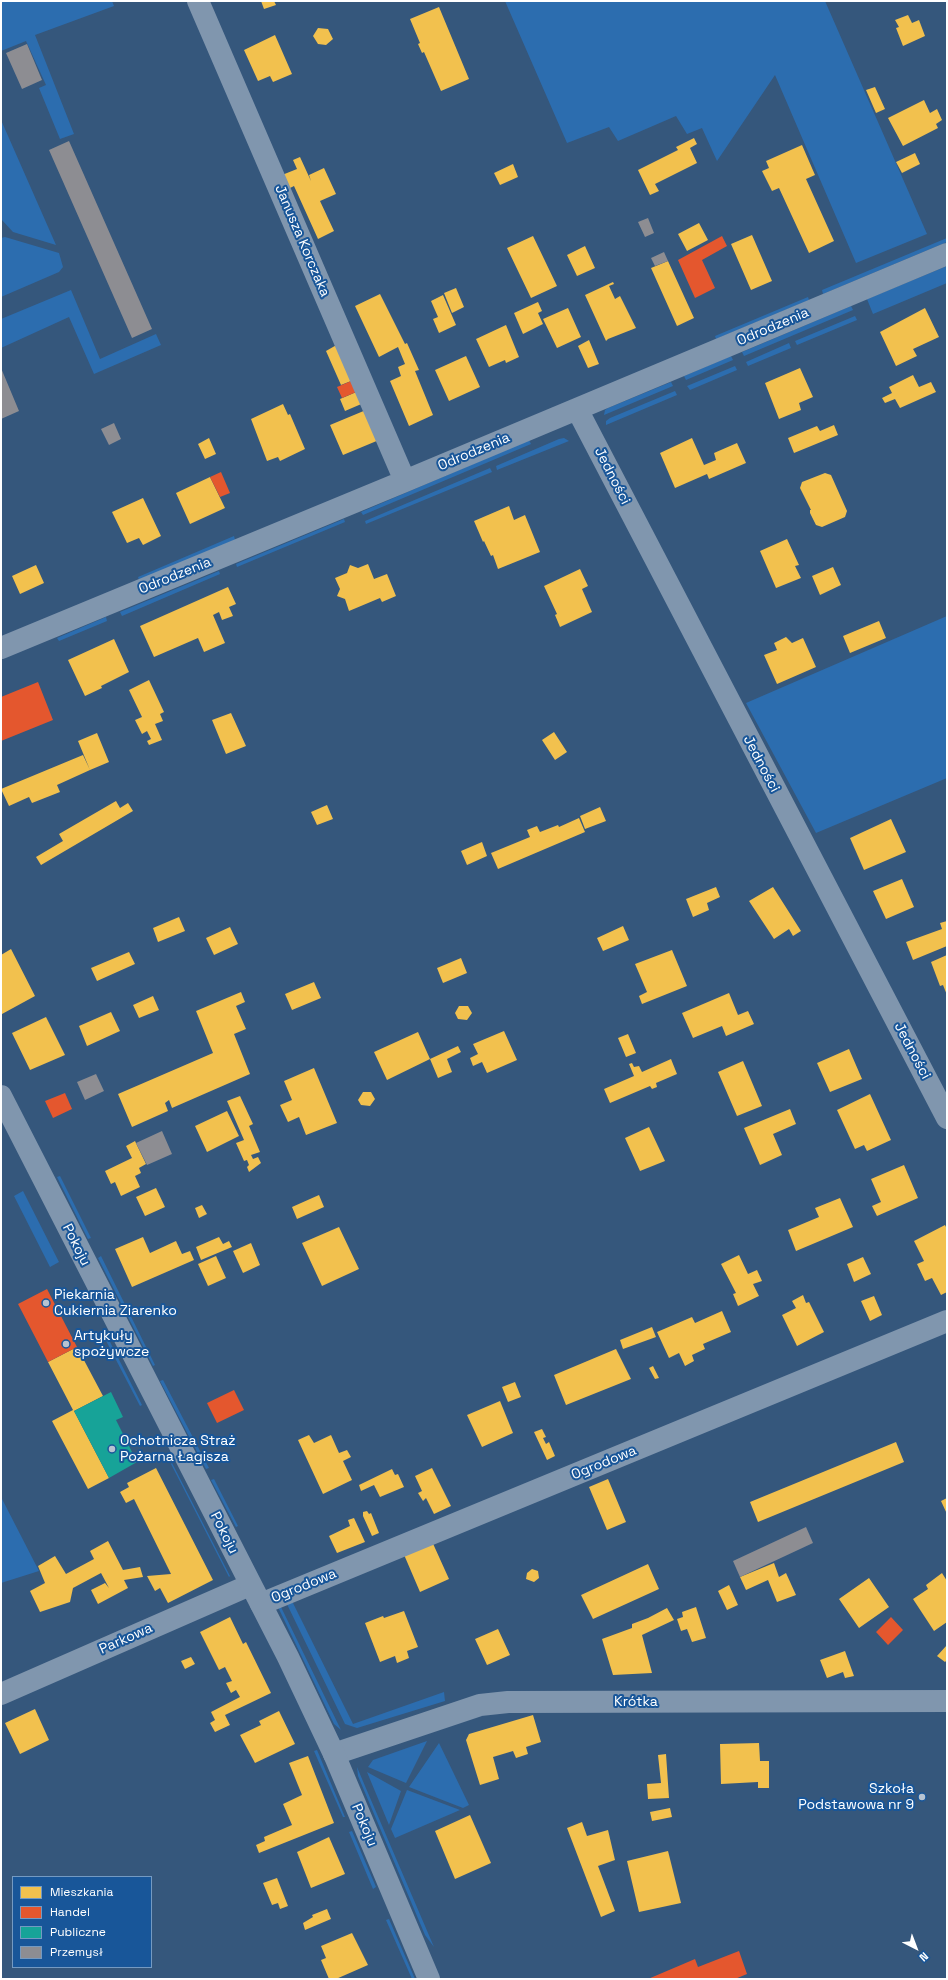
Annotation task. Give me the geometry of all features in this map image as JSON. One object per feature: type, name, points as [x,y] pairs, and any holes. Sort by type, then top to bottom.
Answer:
[{"type":"street","name":"Janusza Korczaka","points":[[198,1],[405,481]]},
{"type":"street","name":"Odrodzenia","points":[[1,648],[947,254]]},
{"type":"street","name":"Jedności","points":[[577,409],[947,1118]]},
{"type":"street","name":"Pokoju","points":[[1,1096],[288,1657],[334,1754],[429,1979]]},
{"type":"street","name":"Ogrodowa","points":[[260,1604],[947,1321]]},
{"type":"street","name":"Parkowa","points":[[1,1694],[250,1585]]},
{"type":"street","name":"Krótka","points":[[334,1754],[480,1705],[508,1702],[947,1701]]},
{"type":"shaded area","points":[[1,1],[112,1],[114,6],[35,35],[74,134],[60,139],[39,88],[46,85],[26,41],[1,51]]},
{"type":"shaded area","points":[[505,1],[825,1],[927,234],[856,263],[775,75],[717,161],[702,128],[687,134],[676,116],[618,141],[609,127],[567,143]]},
{"type":"shaded area","points":[[1,120],[56,245],[13,232],[1,219]]},
{"type":"shaded area","points":[[5,237],[59,253],[63,267],[59,272],[1,297],[1,238]]},
{"type":"shaded area","points":[[947,238],[947,242],[823,294],[822,290]]},
{"type":"shaded area","points":[[947,266],[947,283],[873,314],[867,299]]},
{"type":"shaded area","points":[[71,290],[100,359],[156,334],[161,345],[94,374],[69,317],[1,348],[1,319]]},
{"type":"shaded area","points":[[808,297],[809,300],[716,339],[715,336]]},
{"type":"shaded area","points":[[851,306],[853,310],[744,356],[742,352]]},
{"type":"shaded area","points":[[855,316],[857,320],[797,345],[795,341]]},
{"type":"shaded area","points":[[789,343],[791,348],[748,366],[746,362]]},
{"type":"shaded area","points":[[731,356],[733,360],[686,380],[684,376]]},
{"type":"shaded area","points":[[735,366],[737,370],[690,390],[687,386]]},
{"type":"shaded area","points":[[671,382],[673,386],[604,415],[605,410],[608,408]]},
{"type":"shaded area","points":[[675,391],[677,395],[606,425],[606,421],[610,418]]},
{"type":"shaded area","points":[[564,438],[569,441],[497,470],[496,466]]},
{"type":"shaded area","points":[[529,440],[531,444],[363,515],[361,512]]},
{"type":"shaded area","points":[[490,468],[492,472],[366,524],[365,521]]},
{"type":"shaded area","points":[[344,519],[345,522],[237,567],[236,564]]},
{"type":"shaded area","points":[[234,536],[235,540],[139,580],[138,577]]},
{"type":"shaded area","points":[[219,571],[220,574],[122,616],[120,612]]},
{"type":"shaded area","points":[[947,616],[947,778],[816,833],[746,703]]},
{"type":"shaded area","points":[[106,617],[107,621],[59,641],[57,638]]},
{"type":"shaded area","points":[[60,1176],[91,1238],[88,1239],[57,1177]]},
{"type":"shaded area","points":[[23,1191],[59,1262],[50,1267],[14,1196]]},
{"type":"shaded area","points":[[101,1256],[155,1365],[153,1366],[98,1258]]},
{"type":"shaded area","points":[[105,1332],[142,1405],[140,1406],[102,1333]]},
{"type":"shaded area","points":[[163,1380],[209,1468],[206,1469],[160,1381]]},
{"type":"shaded area","points":[[172,1463],[230,1576],[229,1577],[171,1464]]},
{"type":"shaded area","points":[[214,1479],[238,1526],[236,1527],[211,1480]]},
{"type":"shaded area","points":[[1,1497],[39,1571],[1,1583]]},
{"type":"shaded area","points":[[290,1597],[353,1724],[444,1692],[445,1701],[357,1728],[345,1724],[284,1598]]},
{"type":"shaded area","points":[[280,1605],[341,1730],[334,1724],[278,1607]]},
{"type":"shaded area","points":[[427,1741],[406,1783],[368,1767],[373,1760]]},
{"type":"shaded area","points":[[439,1743],[469,1805],[463,1808],[409,1787]]},
{"type":"shaded area","points":[[317,1750],[345,1817],[343,1817],[314,1751]]},
{"type":"shaded area","points":[[357,1767],[434,1947],[425,1935],[358,1776]]},
{"type":"shaded area","points":[[367,1772],[401,1791],[389,1825]]},
{"type":"shaded area","points":[[407,1790],[460,1810],[395,1838],[391,1829]]},
{"type":"shaded area","points":[[352,1831],[376,1887],[373,1889],[349,1832]]},
{"type":"shaded area","points":[[389,1919],[415,1979],[412,1979],[386,1920]]},
{"type":"building: Mieszkania","points":[[261,1],[274,1],[276,5],[264,9]]},
{"type":"building: Mieszkania","points":[[439,7],[469,79],[441,91],[424,52],[422,53],[418,44],[420,43],[410,19]]},
{"type":"building: Mieszkania","points":[[908,15],[912,23],[919,20],[925,36],[903,46],[896,28],[899,27],[895,20]]},
{"type":"building: Mieszkania","points":[[318,28],[328,29],[333,39],[326,45],[318,44],[313,36]]},
{"type":"building: Mieszkania","points":[[275,35],[292,74],[273,82],[270,76],[258,81],[244,50]]},
{"type":"building: Mieszkania","points":[[875,87],[885,109],[876,113],[866,90]]},
{"type":"building: Mieszkania","points":[[924,100],[930,113],[937,109],[942,120],[936,124],[938,128],[903,146],[888,118]]},
{"type":"building: Mieszkania","points":[[694,138],[697,144],[690,148],[697,163],[655,184],[659,191],[650,195],[638,170],[678,150],[676,147]]},
{"type":"building: Mieszkania","points":[[802,145],[815,175],[806,179],[834,241],[809,253],[779,188],[772,191],[762,171],[769,168],[766,161]]},
{"type":"building: Mieszkania","points":[[915,153],[920,164],[902,173],[896,162]]},
{"type":"building: Mieszkania","points":[[300,157],[311,181],[309,175],[324,168],[336,194],[320,201],[334,231],[318,239],[294,186],[288,189],[282,175],[297,169],[293,160]]},
{"type":"building: Mieszkania","points":[[513,164],[518,177],[500,185],[494,173]]},
{"type":"building: Mieszkania","points":[[699,223],[708,240],[687,251],[678,234]]},
{"type":"building: Mieszkania","points":[[752,235],[772,281],[751,290],[731,244]]},
{"type":"building: Mieszkania","points":[[533,236],[557,286],[531,298],[507,248]]},
{"type":"building: Mieszkania","points":[[585,246],[595,268],[577,276],[567,255]]},
{"type":"building: Mieszkania","points":[[668,261],[694,318],[677,326],[651,268]]},
{"type":"building: Mieszkania","points":[[613,282],[614,284],[609,286],[615,299],[620,296],[636,328],[606,341],[585,295]]},
{"type":"building: Mieszkania","points":[[456,288],[464,307],[452,313],[444,293]]},
{"type":"building: Mieszkania","points":[[380,294],[405,344],[407,343],[419,370],[415,371],[433,415],[409,426],[390,381],[401,376],[398,367],[405,364],[398,347],[379,357],[355,306]]},
{"type":"building: Mieszkania","points":[[443,295],[456,325],[439,333],[433,319],[438,317],[431,301]]},
{"type":"building: Mieszkania","points":[[538,302],[542,311],[538,313],[543,324],[523,334],[514,313]]},
{"type":"building: Mieszkania","points":[[568,308],[581,337],[557,348],[543,319]]},
{"type":"building: Mieszkania","points":[[925,308],[939,337],[913,349],[917,356],[896,366],[880,332]]},
{"type":"building: Mieszkania","points":[[506,325],[519,357],[506,363],[505,360],[489,367],[476,339]]},
{"type":"building: Mieszkania","points":[[589,340],[599,364],[588,368],[578,346]]},
{"type":"building: Mieszkania","points":[[340,343],[356,379],[341,385],[326,351]]},
{"type":"building: Mieszkania","points":[[466,356],[480,387],[449,401],[435,370]]},
{"type":"building: Mieszkania","points":[[800,368],[813,397],[799,403],[801,410],[779,419],[765,383]]},
{"type":"building: Mieszkania","points":[[913,375],[919,387],[931,382],[936,392],[900,408],[895,399],[885,403],[882,398],[892,393],[889,387]]},
{"type":"building: Mieszkania","points":[[361,390],[366,402],[345,411],[340,399]]},
{"type":"building: Mieszkania","points":[[283,404],[288,415],[290,414],[305,449],[280,461],[278,457],[267,461],[251,419]]},
{"type":"building: Mieszkania","points":[[366,410],[379,440],[343,455],[330,425]]},
{"type":"building: Mieszkania","points":[[834,425],[838,435],[794,453],[788,438],[817,426],[820,431]]},
{"type":"building: Mieszkania","points":[[209,438],[216,454],[205,459],[198,444]]},
{"type":"building: Mieszkania","points":[[692,438],[704,465],[716,460],[714,453],[737,443],[746,463],[709,479],[707,474],[675,488],[660,453]]},
{"type":"building: Mieszkania","points":[[825,473],[831,475],[847,511],[845,517],[822,527],[816,525],[810,513],[811,510],[800,488],[802,482]]},
{"type":"building: Mieszkania","points":[[210,477],[225,508],[190,524],[176,493]]},
{"type":"building: Mieszkania","points":[[143,498],[161,536],[143,545],[139,538],[127,543],[112,512]]},
{"type":"building: Mieszkania","points":[[509,506],[514,520],[525,515],[540,552],[498,569],[493,555],[491,556],[484,541],[483,542],[474,521]]},
{"type":"building: Mieszkania","points":[[787,539],[799,565],[795,566],[801,578],[776,588],[760,551]]},
{"type":"building: Mieszkania","points":[[368,564],[374,579],[387,574],[396,596],[382,602],[380,598],[349,611],[345,599],[337,596],[340,589],[335,578],[347,573],[350,565],[358,568]]},
{"type":"building: Mieszkania","points":[[36,565],[44,583],[20,594],[12,576]]},
{"type":"building: Mieszkania","points":[[833,567],[841,585],[820,595],[812,576]]},
{"type":"building: Mieszkania","points":[[580,569],[588,586],[582,589],[592,612],[560,627],[555,615],[557,614],[544,586]]},
{"type":"building: Mieszkania","points":[[228,587],[236,604],[229,607],[233,616],[222,620],[219,612],[213,615],[225,643],[204,652],[198,638],[154,657],[140,626]]},
{"type":"building: Mieszkania","points":[[879,621],[886,638],[850,653],[843,636]]},
{"type":"building: Mieszkania","points":[[786,637],[792,643],[803,638],[816,667],[777,684],[764,655],[777,650],[774,643]]},
{"type":"building: Mieszkania","points":[[114,639],[129,672],[85,696],[68,660]]},
{"type":"building: Mieszkania","points":[[149,680],[164,712],[160,714],[163,721],[155,724],[162,740],[149,745],[147,741],[151,739],[147,731],[142,734],[135,720],[142,717],[129,690]]},
{"type":"building: Mieszkania","points":[[231,713],[246,746],[226,754],[212,720]]},
{"type":"building: Mieszkania","points":[[554,732],[567,752],[555,760],[542,740]]},
{"type":"building: Mieszkania","points":[[97,733],[109,762],[90,770],[78,741]]},
{"type":"building: Mieszkania","points":[[83,755],[90,770],[57,785],[60,792],[32,803],[29,797],[9,806],[1,789]]},
{"type":"building: Mieszkania","points":[[116,801],[120,808],[128,803],[133,811],[41,865],[36,857],[63,841],[59,834]]},
{"type":"building: Mieszkania","points":[[327,805],[333,819],[317,825],[311,812]]},
{"type":"building: Mieszkania","points":[[600,807],[606,821],[585,829],[580,816]]},
{"type":"building: Mieszkania","points":[[579,818],[585,832],[498,869],[491,853],[530,837],[527,830],[537,826],[540,832],[558,825],[559,827]]},
{"type":"building: Mieszkania","points":[[891,819],[906,852],[864,870],[850,838]]},
{"type":"building: Mieszkania","points":[[482,842],[487,856],[467,865],[461,851]]},
{"type":"building: Mieszkania","points":[[902,879],[914,907],[886,919],[873,891]]},
{"type":"building: Mieszkania","points":[[716,887],[720,897],[707,903],[709,910],[693,917],[686,899]]},
{"type":"building: Mieszkania","points":[[773,887],[801,931],[793,936],[789,929],[774,939],[749,901]]},
{"type":"building: Mieszkania","points":[[179,917],[185,931],[158,942],[153,928]]},
{"type":"building: Mieszkania","points":[[947,921],[947,946],[913,960],[906,942],[942,929],[940,923]]},
{"type":"building: Mieszkania","points":[[623,926],[629,940],[603,951],[597,938]]},
{"type":"building: Mieszkania","points":[[230,927],[238,944],[214,955],[206,938]]},
{"type":"building: Mieszkania","points":[[11,949],[35,996],[2,1014],[1,955]]},
{"type":"building: Mieszkania","points":[[672,950],[687,986],[642,1004],[639,996],[647,992],[635,964]]},
{"type":"building: Mieszkania","points":[[129,952],[135,964],[97,981],[91,968]]},
{"type":"building: Mieszkania","points":[[947,955],[947,995],[943,985],[940,986],[931,962]]},
{"type":"building: Mieszkania","points":[[461,958],[467,973],[443,983],[437,968]]},
{"type":"building: Mieszkania","points":[[314,982],[321,998],[292,1010],[285,994]]},
{"type":"building: Mieszkania","points":[[241,992],[245,1002],[236,1006],[246,1029],[234,1034],[250,1074],[172,1108],[169,1100],[165,1103],[168,1111],[132,1127],[118,1094],[213,1053],[196,1011]]},
{"type":"building: Mieszkania","points":[[729,993],[738,1015],[748,1011],[754,1024],[726,1036],[722,1026],[693,1038],[682,1013]]},
{"type":"building: Mieszkania","points":[[153,996],[159,1010],[139,1018],[133,1005]]},
{"type":"building: Mieszkania","points":[[459,1006],[468,1006],[472,1013],[467,1020],[458,1019],[455,1013]]},
{"type":"building: Mieszkania","points":[[111,1012],[120,1031],[87,1046],[79,1026]]},
{"type":"building: Mieszkania","points":[[46,1017],[65,1055],[30,1070],[12,1033]]},
{"type":"building: Mieszkania","points":[[504,1031],[517,1060],[487,1073],[482,1062],[473,1066],[470,1058],[478,1054],[473,1044]]},
{"type":"building: Mieszkania","points":[[418,1032],[430,1059],[387,1080],[374,1052]]},
{"type":"building: Mieszkania","points":[[628,1034],[636,1053],[626,1057],[618,1038]]},
{"type":"building: Mieszkania","points":[[458,1046],[461,1052],[447,1059],[452,1072],[438,1078],[430,1059]]},
{"type":"building: Mieszkania","points":[[849,1049],[862,1079],[830,1092],[817,1063]]},
{"type":"building: Mieszkania","points":[[671,1059],[677,1074],[656,1083],[657,1087],[652,1089],[650,1086],[610,1103],[604,1089],[634,1076],[629,1064],[632,1063],[634,1067],[639,1066],[642,1072]]},
{"type":"building: Mieszkania","points":[[743,1061],[762,1106],[737,1116],[718,1072]]},
{"type":"building: Mieszkania","points":[[314,1068],[337,1123],[306,1135],[299,1117],[288,1122],[280,1105],[292,1100],[284,1081]]},
{"type":"building: Mieszkania","points":[[363,1092],[371,1092],[375,1099],[370,1106],[361,1105],[358,1100]]},
{"type":"building: Mieszkania","points":[[870,1094],[891,1140],[867,1151],[864,1145],[855,1149],[837,1110]]},
{"type":"building: Mieszkania","points":[[240,1096],[253,1124],[249,1126],[260,1152],[251,1155],[253,1159],[258,1157],[261,1163],[249,1172],[247,1160],[244,1161],[236,1143],[244,1140],[227,1101]]},
{"type":"building: Mieszkania","points":[[790,1109],[796,1124],[773,1134],[782,1155],[760,1165],[744,1128]]},
{"type":"building: Mieszkania","points":[[227,1111],[239,1136],[207,1152],[195,1126]]},
{"type":"building: Mieszkania","points":[[649,1127],[665,1161],[640,1171],[625,1138]]},
{"type":"building: Mieszkania","points":[[135,1141],[146,1164],[139,1168],[141,1173],[135,1176],[140,1187],[121,1196],[115,1182],[111,1184],[105,1171],[132,1158],[126,1146]]},
{"type":"building: Mieszkania","points":[[904,1165],[918,1198],[877,1216],[872,1206],[881,1202],[871,1179]]},
{"type":"building: Mieszkania","points":[[156,1188],[165,1207],[145,1216],[136,1197]]},
{"type":"building: Mieszkania","points":[[319,1195],[324,1207],[297,1219],[292,1207]]},
{"type":"building: Mieszkania","points":[[840,1198],[853,1227],[796,1251],[788,1230],[819,1217],[815,1208]]},
{"type":"building: Mieszkania","points":[[202,1205],[207,1214],[199,1218],[195,1208]]},
{"type":"building: Mieszkania","points":[[945,1225],[947,1229],[947,1292],[941,1295],[932,1278],[925,1281],[917,1264],[924,1261],[914,1241]]},
{"type":"building: Mieszkania","points":[[339,1227],[359,1269],[322,1286],[302,1243]]},
{"type":"building: Mieszkania","points":[[143,1237],[150,1253],[176,1241],[182,1254],[190,1251],[194,1260],[132,1287],[115,1249]]},
{"type":"building: Mieszkania","points":[[219,1237],[223,1244],[229,1241],[232,1247],[201,1260],[196,1247]]},
{"type":"building: Mieszkania","points":[[251,1243],[260,1265],[243,1273],[233,1251]]},
{"type":"building: Mieszkania","points":[[739,1255],[748,1274],[757,1270],[762,1281],[753,1284],[759,1296],[738,1306],[733,1294],[736,1293],[721,1264]]},
{"type":"building: Mieszkania","points":[[216,1256],[226,1278],[208,1286],[198,1264]]},
{"type":"building: Mieszkania","points":[[863,1257],[871,1274],[854,1282],[847,1264]]},
{"type":"building: Mieszkania","points":[[803,1295],[806,1303],[809,1302],[824,1332],[797,1346],[782,1315],[796,1308],[792,1301]]},
{"type":"building: Mieszkania","points":[[874,1296],[882,1315],[870,1321],[861,1301]]},
{"type":"building: Mieszkania","points":[[722,1311],[731,1332],[703,1344],[705,1349],[692,1355],[694,1361],[685,1366],[679,1353],[669,1358],[657,1332],[692,1317],[695,1323]]},
{"type":"building: Mieszkania","points":[[652,1327],[656,1337],[623,1349],[620,1340]]},
{"type":"building: Mieszkania","points":[[77,1347],[103,1396],[74,1411],[109,1478],[88,1489],[52,1421],[73,1410],[48,1362]]},
{"type":"building: Mieszkania","points":[[616,1349],[631,1379],[566,1405],[554,1375]]},
{"type":"building: Mieszkania","points":[[653,1366],[659,1378],[655,1379],[649,1368]]},
{"type":"building: Mieszkania","points":[[515,1382],[521,1397],[508,1402],[502,1387]]},
{"type":"building: Mieszkania","points":[[500,1401],[513,1433],[482,1447],[467,1415]]},
{"type":"building: Mieszkania","points":[[542,1429],[546,1437],[543,1438],[546,1444],[549,1442],[555,1456],[547,1460],[534,1432]]},
{"type":"building: Mieszkania","points":[[309,1435],[314,1443],[331,1435],[339,1453],[347,1450],[351,1457],[343,1461],[352,1480],[323,1494],[298,1440]]},
{"type":"building: Mieszkania","points":[[896,1442],[904,1462],[758,1522],[750,1502]]},
{"type":"building: Mieszkania","points":[[156,1468],[213,1580],[168,1603],[160,1588],[155,1591],[147,1576],[171,1574],[134,1499],[126,1503],[120,1492],[129,1487],[127,1483]]},
{"type":"building: Mieszkania","points":[[432,1468],[451,1506],[434,1514],[426,1498],[423,1501],[418,1493],[422,1491],[415,1476]]},
{"type":"building: Mieszkania","points":[[392,1469],[395,1475],[398,1474],[404,1487],[380,1497],[374,1485],[361,1491],[359,1485]]},
{"type":"building: Mieszkania","points":[[608,1479],[626,1522],[607,1530],[589,1487]]},
{"type":"building: Mieszkania","points":[[947,1498],[947,1514],[941,1501]]},
{"type":"building: Mieszkania","points":[[367,1511],[369,1514],[371,1513],[379,1533],[372,1536],[363,1516],[363,1512]]},
{"type":"building: Mieszkania","points":[[354,1518],[365,1542],[337,1553],[329,1536],[350,1526],[348,1520]]},
{"type":"building: Mieszkania","points":[[430,1537],[449,1579],[420,1592],[402,1550]]},
{"type":"building: Mieszkania","points":[[108,1541],[123,1570],[140,1567],[143,1577],[124,1580],[128,1588],[98,1604],[91,1590],[105,1583],[109,1588],[101,1573],[73,1588],[70,1602],[40,1612],[30,1591],[45,1583],[38,1566],[55,1556],[66,1574],[94,1559],[90,1551]]},
{"type":"building: Mieszkania","points":[[774,1563],[779,1577],[786,1573],[796,1595],[777,1602],[768,1580],[746,1590],[740,1577]]},
{"type":"building: Mieszkania","points":[[648,1564],[659,1589],[593,1619],[581,1595]]},
{"type":"building: Mieszkania","points":[[532,1569],[538,1571],[539,1578],[534,1582],[526,1579],[527,1573]]},
{"type":"building: Mieszkania","points":[[942,1573],[947,1581],[947,1622],[934,1631],[913,1599],[928,1589],[926,1585]]},
{"type":"building: Mieszkania","points":[[869,1578],[889,1607],[859,1628],[839,1599]]},
{"type":"building: Mieszkania","points":[[729,1585],[738,1605],[727,1610],[718,1591]]},
{"type":"building: Mieszkania","points":[[696,1607],[706,1638],[692,1642],[687,1629],[681,1631],[677,1619],[683,1617],[682,1612]]},
{"type":"building: Mieszkania","points":[[667,1608],[674,1620],[642,1635],[652,1673],[613,1675],[602,1639],[632,1628],[632,1624]]},
{"type":"building: Mieszkania","points":[[404,1611],[418,1647],[407,1651],[409,1658],[397,1663],[395,1656],[380,1662],[365,1623],[383,1616],[384,1618]]},
{"type":"building: Mieszkania","points":[[230,1617],[243,1644],[246,1642],[271,1693],[225,1715],[230,1725],[215,1732],[210,1723],[215,1720],[211,1712],[240,1697],[236,1690],[231,1693],[226,1683],[232,1681],[225,1667],[219,1670],[200,1632]]},
{"type":"building: Mieszkania","points":[[498,1629],[510,1655],[487,1665],[475,1639]]},
{"type":"building: Mieszkania","points":[[947,1645],[947,1660],[945,1662],[937,1656]]},
{"type":"building: Mieszkania","points":[[845,1651],[854,1676],[845,1678],[843,1672],[827,1678],[820,1660]]},
{"type":"building: Mieszkania","points":[[191,1657],[195,1664],[185,1669],[181,1661]]},
{"type":"building: Mieszkania","points":[[35,1709],[49,1740],[20,1754],[5,1723]]},
{"type":"building: Mieszkania","points":[[279,1711],[295,1744],[255,1763],[240,1735],[261,1725],[259,1721]]},
{"type":"building: Mieszkania","points":[[533,1715],[541,1742],[526,1747],[528,1754],[516,1758],[513,1751],[493,1757],[499,1779],[480,1785],[466,1740],[469,1734]]},
{"type":"building: Mieszkania","points":[[759,1743],[760,1761],[769,1761],[769,1788],[758,1788],[758,1782],[721,1784],[720,1744]]},
{"type":"building: Mieszkania","points":[[666,1754],[669,1798],[648,1799],[647,1784],[661,1783],[658,1755]]},
{"type":"building: Mieszkania","points":[[308,1756],[334,1823],[259,1853],[256,1845],[265,1841],[264,1837],[292,1825],[283,1804],[302,1795],[289,1763]]},
{"type":"building: Mieszkania","points":[[670,1808],[672,1817],[652,1821],[650,1812]]},
{"type":"building: Mieszkania","points":[[470,1815],[491,1863],[455,1879],[435,1831]]},
{"type":"building: Mieszkania","points":[[582,1822],[587,1836],[608,1830],[615,1860],[598,1866],[615,1911],[601,1917],[567,1828]]},
{"type":"building: Mieszkania","points":[[329,1837],[345,1874],[311,1888],[297,1852]]},
{"type":"building: Mieszkania","points":[[668,1851],[681,1903],[639,1912],[627,1861]]},
{"type":"building: Mieszkania","points":[[277,1878],[288,1906],[280,1909],[278,1903],[272,1905],[263,1883]]},
{"type":"building: Mieszkania","points":[[327,1909],[331,1919],[305,1930],[303,1923],[313,1917],[312,1915]]},
{"type":"building: Mieszkania","points":[[352,1933],[368,1965],[336,1979],[329,1979],[321,1960],[326,1958],[321,1946]]},
{"type":"building: Handel","points":[[722,236],[727,246],[702,260],[715,288],[695,298],[678,260]]},
{"type":"building: Handel","points":[[356,379],[361,390],[342,398],[337,387]]},
{"type":"building: Handel","points":[[221,472],[230,493],[220,497],[210,477]]},
{"type":"building: Handel","points":[[38,682],[53,720],[1,741],[1,697]]},
{"type":"building: Handel","points":[[65,1093],[72,1109],[53,1118],[45,1101]]},
{"type":"building: Handel","points":[[47,1289],[77,1347],[48,1362],[18,1304]]},
{"type":"building: Handel","points":[[234,1390],[244,1410],[217,1423],[207,1403]]},
{"type":"building: Handel","points":[[891,1617],[903,1630],[888,1645],[876,1632]]},
{"type":"building: Handel","points":[[739,1951],[747,1974],[735,1979],[648,1979],[695,1959],[698,1967]]},
{"type":"building: Publiczne","name":"Ochotnicza Straż Pożarna Łagisza","points":[[111,1392],[123,1417],[116,1420],[137,1462],[109,1478],[74,1411]]},
{"type":"building: Przemysł","points":[[27,44],[42,80],[22,89],[6,53]]},
{"type":"building: Przemysł","points":[[69,141],[152,329],[132,338],[49,150]]},
{"type":"building: Przemysł","points":[[648,218],[654,233],[645,237],[638,222]]},
{"type":"building: Przemysł","points":[[664,252],[668,261],[655,266],[651,258]]},
{"type":"building: Przemysł","points":[[1,368],[19,411],[1,419]]},
{"type":"building: Przemysł","points":[[114,423],[121,439],[109,445],[101,429]]},
{"type":"building: Przemysł","points":[[96,1074],[104,1091],[85,1100],[77,1082]]},
{"type":"building: Przemysł","points":[[162,1131],[172,1154],[147,1165],[136,1143]]},
{"type":"building: Przemysł","points":[[806,1527],[813,1543],[740,1577],[733,1561]]},
{"type":"place","name":"Piekarnia Cukiernia Ziarenko","points":[[46,1303]]},
{"type":"place","name":"Artykuły spożywcze","points":[[66,1344]]},
{"type":"place","name":"Ochotnicza Straż Pożarna Łagisza","points":[[112,1449]]},
{"type":"place","name":"Szkoła Podstawowa nr 9","points":[[922,1797]]}]
